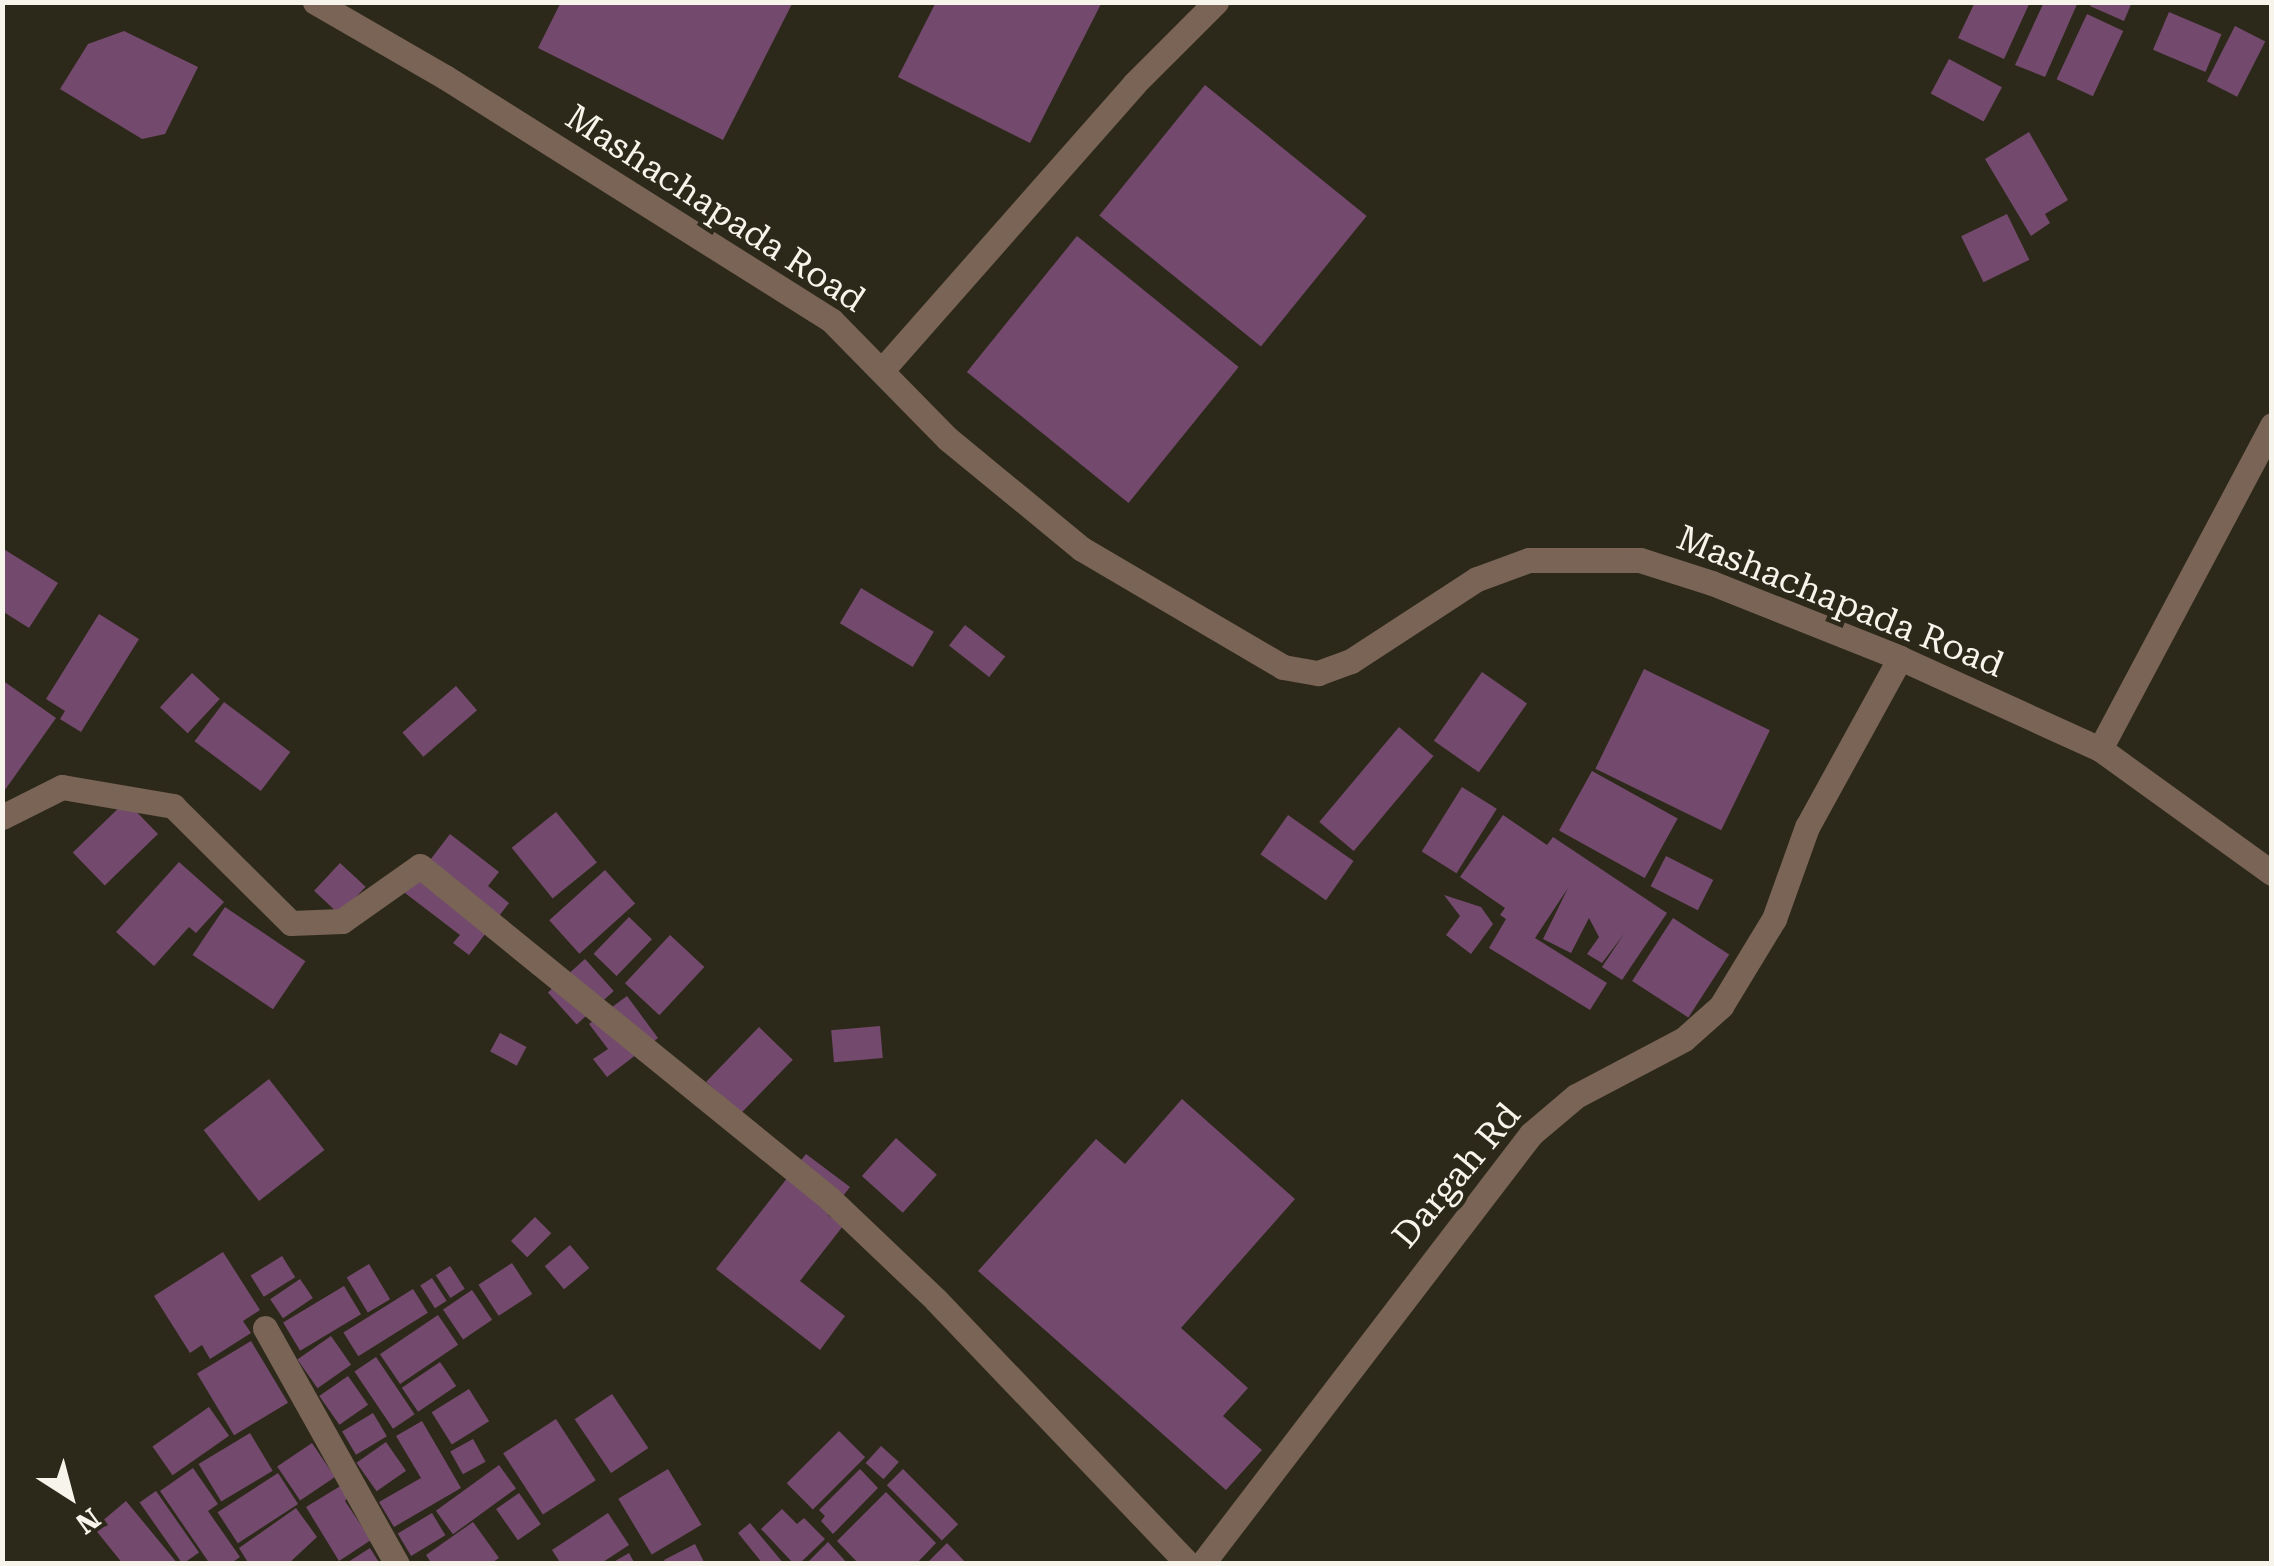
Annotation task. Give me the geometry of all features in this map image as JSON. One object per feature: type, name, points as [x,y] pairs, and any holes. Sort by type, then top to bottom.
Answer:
[{"type":"street","name":"Mashachapada Road","points":[[315,2],[476,96],[832,322],[884,369],[948,438],[1082,549],[1282,667],[1318,673],[1351,661],[1478,579],[1530,560],[1640,560],[1712,583],[1900,658],[2100,749],[2272,873]]},
{"type":"street","points":[[884,369],[1134,84],[1216,2]]},
{"type":"street","points":[[2100,749],[2272,425]]},
{"type":"street","name":"Dargah Rd","points":[[1202,1564],[1531,1134],[1576,1096],[1684,1038],[1721,1006],[1774,919],[1807,827],[1900,658]]},
{"type":"street","points":[[2,817],[62,787],[173,806],[291,923],[342,921],[420,866],[828,1198],[936,1300],[1188,1564]]},
{"type":"street","points":[[265,1328],[397,1564]]},
{"type":"building","points":[[561,2],[793,2],[723,140],[538,48]]},
{"type":"building","points":[[936,2],[1102,2],[1030,143],[898,77]]},
{"type":"building","points":[[1975,2],[2030,2],[2004,59],[1958,38]]},
{"type":"building","points":[[2044,2],[2078,2],[2045,77],[2015,65]]},
{"type":"building","points":[[2092,2],[2132,2],[2124,21],[2090,6]]},
{"type":"building","points":[[2169,12],[2221,34],[2205,72],[2153,50]]},
{"type":"building","points":[[2087,14],[2123,31],[2093,96],[2057,79]]},
{"type":"building","points":[[2235,26],[2265,41],[2237,97],[2207,81]]},
{"type":"building","points":[[124,31],[198,67],[165,134],[142,139],[60,89],[88,44]]},
{"type":"building","points":[[1949,59],[2002,87],[1984,122],[1931,93]]},
{"type":"building","points":[[1205,85],[1367,216],[1261,346],[1099,216]]},
{"type":"building","points":[[2029,132],[2068,200],[2045,214],[2050,223],[2031,236],[1985,159]]},
{"type":"building","points":[[2007,214],[2029,260],[1984,282],[1961,236]]},
{"type":"building","points":[[1077,236],[1239,367],[1129,503],[967,372]]},
{"type":"building","points":[[2,548],[58,583],[29,628],[2,611]]},
{"type":"building","points":[[861,588],[934,632],[913,667],[840,623]]},
{"type":"building","points":[[99,614],[139,639],[81,732],[60,719],[65,711],[46,699]]},
{"type":"building","points":[[965,625],[1005,656],[989,677],[949,645]]},
{"type":"building","points":[[1644,669],[1770,730],[1721,830],[1595,769]]},
{"type":"building","points":[[1482,672],[1527,704],[1479,772],[1434,741]]},
{"type":"building","points":[[192,673],[220,699],[188,733],[160,707]]},
{"type":"building","points":[[2,680],[56,718],[2,794]]},
{"type":"building","points":[[456,686],[477,710],[423,757],[402,733]]},
{"type":"building","points":[[224,702],[290,752],[261,791],[195,741]]},
{"type":"building","points":[[1399,727],[1433,756],[1354,851],[1319,822]]},
{"type":"building","points":[[1592,771],[1678,819],[1645,878],[1559,830]]},
{"type":"building","points":[[1462,787],[1497,809],[1456,873],[1422,851]]},
{"type":"building","points":[[126,801],[158,834],[105,885],[73,852]]},
{"type":"building","points":[[556,812],[597,863],[553,898],[512,848]]},
{"type":"building","points":[[1288,815],[1354,861],[1326,900],[1260,854]]},
{"type":"building","points":[[1503,815],[1547,845],[1553,837],[1667,913],[1622,980],[1602,967],[1624,934],[1602,963],[1587,954],[1599,937],[1589,918],[1571,953],[1543,939],[1568,888],[1535,938],[1607,983],[1590,1010],[1489,948],[1506,919],[1500,915],[1505,908],[1460,877]]},
{"type":"building","points":[[450,834],[499,872],[488,886],[509,903],[469,955],[453,943],[460,935],[405,893]]},
{"type":"building","points":[[1666,856],[1713,880],[1698,910],[1651,886]]},
{"type":"building","points":[[179,862],[224,902],[196,933],[189,927],[154,966],[116,932]]},
{"type":"building","points":[[340,863],[366,887],[340,915],[314,891]]},
{"type":"building","points":[[605,870],[635,903],[579,954],[549,920]]},
{"type":"building","points":[[1444,895],[1481,907],[1493,924],[1471,954],[1446,935],[1460,916]]},
{"type":"building","points":[[225,907],[305,961],[273,1009],[193,955]]},
{"type":"building","points":[[629,917],[652,939],[617,976],[594,954]]},
{"type":"building","points":[[1673,918],[1729,954],[1688,1017],[1632,981]]},
{"type":"building","points":[[670,935],[704,967],[659,1015],[625,983]]},
{"type":"building","points":[[585,959],[614,991],[577,1024],[548,992]]},
{"type":"building","points":[[627,996],[658,1038],[607,1077],[593,1059],[608,1049],[589,1024]]},
{"type":"building","points":[[880,1026],[883,1058],[834,1062],[831,1030]]},
{"type":"building","points":[[759,1027],[793,1060],[740,1114],[706,1082]]},
{"type":"building","points":[[500,1033],[526,1047],[517,1066],[490,1052]]},
{"type":"building","points":[[269,1079],[324,1150],[259,1201],[204,1130]]},
{"type":"building","points":[[1182,1099],[1295,1199],[1181,1328],[1248,1388],[1223,1416],[1262,1450],[1226,1490],[978,1271],[1096,1139],[1125,1164]]},
{"type":"building","points":[[896,1138],[937,1175],[903,1213],[862,1176]]},
{"type":"building","points":[[806,1154],[850,1187],[828,1215],[843,1226],[800,1281],[845,1316],[820,1350],[716,1269]]},
{"type":"building","points":[[535,1217],[551,1233],[527,1257],[511,1241]]},
{"type":"building","points":[[570,1245],[589,1268],[564,1289],[545,1266]]},
{"type":"building","points":[[223,1252],[260,1310],[243,1321],[251,1333],[210,1359],[202,1345],[190,1353],[154,1296]]},
{"type":"building","points":[[282,1256],[295,1277],[264,1297],[251,1276]]},
{"type":"building","points":[[512,1263],[532,1294],[499,1316],[478,1285]]},
{"type":"building","points":[[369,1264],[390,1299],[368,1313],[347,1277]]},
{"type":"building","points":[[450,1266],[465,1289],[450,1298],[436,1275]]},
{"type":"building","points":[[432,1278],[447,1301],[435,1308],[420,1286]]},
{"type":"building","points":[[300,1279],[313,1298],[283,1318],[270,1299]]},
{"type":"building","points":[[344,1286],[361,1314],[300,1351],[283,1323]]},
{"type":"building","points":[[413,1289],[428,1313],[358,1356],[343,1332]]},
{"type":"building","points":[[472,1290],[492,1320],[463,1339],[443,1310]]},
{"type":"building","points":[[438,1315],[458,1345],[400,1384],[380,1354]]},
{"type":"building","points":[[331,1336],[351,1365],[317,1388],[297,1360]]},
{"type":"building","points":[[251,1341],[288,1403],[234,1435],[197,1373]]},
{"type":"building","points":[[376,1357],[415,1414],[393,1429],[354,1372]]},
{"type":"building","points":[[440,1362],[456,1386],[418,1412],[402,1388]]},
{"type":"building","points":[[348,1376],[368,1405],[339,1425],[319,1396]]},
{"type":"building","points":[[469,1389],[489,1421],[452,1445],[432,1412]]},
{"type":"building","points":[[612,1394],[648,1448],[611,1473],[575,1419]]},
{"type":"building","points":[[209,1407],[229,1436],[173,1475],[152,1447]]},
{"type":"building","points":[[373,1413],[387,1436],[356,1455],[342,1432]]},
{"type":"building","points":[[556,1419],[596,1480],[543,1515],[503,1453]]},
{"type":"building","points":[[422,1421],[461,1488],[394,1527],[379,1502],[421,1478],[396,1436]]},
{"type":"building","points":[[839,1431],[865,1457],[813,1509],[787,1483]]},
{"type":"building","points":[[250,1433],[273,1471],[221,1502],[199,1464]]},
{"type":"building","points":[[473,1439],[486,1462],[463,1474],[450,1452]]},
{"type":"building","points":[[386,1442],[406,1471],[377,1491],[357,1463]]},
{"type":"building","points":[[312,1443],[335,1477],[300,1500],[277,1466]]},
{"type":"building","points":[[881,1446],[899,1462],[883,1479],[866,1463]]},
{"type":"building","points":[[499,1465],[516,1488],[453,1534],[436,1511]]},
{"type":"building","points":[[193,1468],[218,1504],[208,1511],[240,1557],[230,1564],[210,1564],[160,1491]]},
{"type":"building","points":[[668,1469],[701,1525],[652,1555],[618,1499]]},
{"type":"building","points":[[860,1469],[878,1488],[833,1534],[821,1521],[825,1516],[819,1510]]},
{"type":"building","points":[[903,1469],[958,1524],[942,1540],[887,1485]]},
{"type":"building","points":[[278,1473],[298,1504],[238,1543],[218,1512]]},
{"type":"building","points":[[342,1485],[349,1496],[345,1501],[371,1540],[339,1561],[306,1507]]},
{"type":"building","points":[[156,1491],[199,1552],[183,1564],[140,1502]]},
{"type":"building","points":[[886,1492],[936,1543],[916,1564],[859,1564],[837,1541]]},
{"type":"building","points":[[519,1493],[541,1524],[518,1540],[496,1509]]},
{"type":"building","points":[[126,1501],[178,1564],[123,1564],[94,1528]]},
{"type":"building","points":[[296,1508],[317,1537],[288,1564],[249,1564],[239,1548]]},
{"type":"building","points":[[782,1509],[797,1524],[804,1518],[825,1539],[799,1564],[794,1564],[761,1529]]},
{"type":"building","points":[[432,1513],[445,1535],[411,1556],[398,1534]]},
{"type":"building","points":[[608,1513],[629,1545],[600,1564],[561,1564],[552,1550]]},
{"type":"building","points":[[473,1522],[499,1558],[490,1564],[432,1564],[426,1555]]},
{"type":"building","points":[[750,1523],[784,1564],[763,1564],[738,1533]]},
{"type":"building","points":[[828,1542],[848,1564],[806,1564]]},
{"type":"building","points":[[947,1543],[967,1564],[926,1564]]},
{"type":"building","points":[[695,1544],[705,1564],[666,1564],[664,1560]]},
{"type":"building","points":[[370,1548],[380,1564],[345,1564]]},
{"type":"building","points":[[629,1553],[635,1564],[610,1564]]}]
